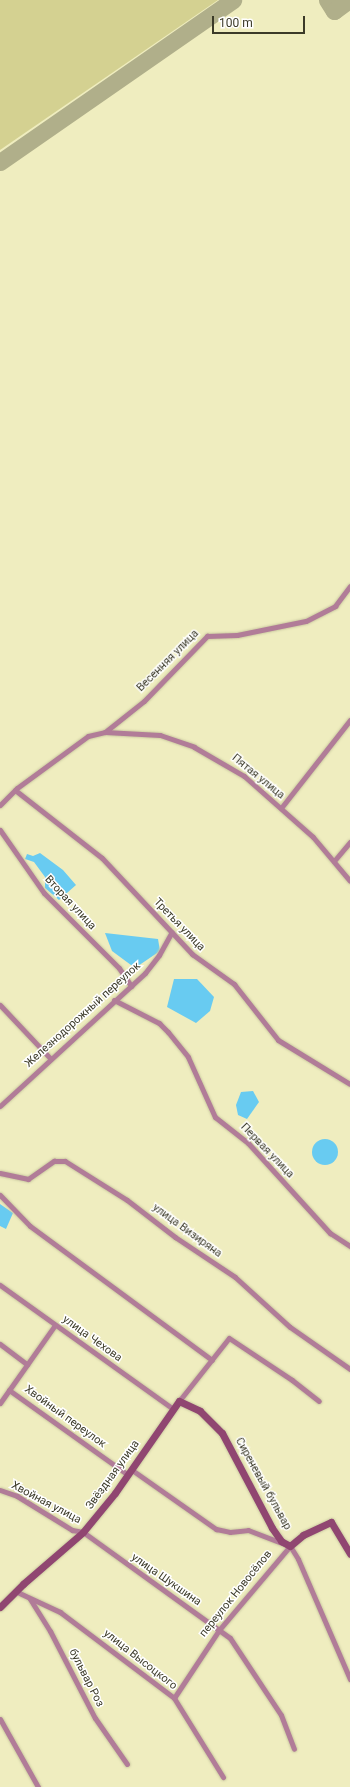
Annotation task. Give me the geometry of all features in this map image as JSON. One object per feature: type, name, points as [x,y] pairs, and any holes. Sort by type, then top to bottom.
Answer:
[{"type":"street","name":"Весенняя улица","points":[[0,805],[14,790],[80,741],[105,732],[144,701],[207,636],[251,633],[306,621],[335,606],[350,586]]},
{"type":"street","points":[[281,808],[350,720]]},
{"type":"street","name":"Пятая улица","points":[[105,732],[149,733],[182,742],[235,769],[313,837],[350,881]]},
{"type":"street","name":"Третья улица","points":[[14,790],[102,858],[200,961],[234,984],[278,1040],[350,1084]]},
{"type":"street","name":"Вторая улица","points":[[0,830],[44,893],[119,968],[131,986]]},
{"type":"street","points":[[334,861],[350,842]]},
{"type":"street","name":"Железнодорожный переулок","points":[[0,1106],[50,1058],[153,965],[172,932]]},
{"type":"street","name":"Первая улица","points":[[114,1000],[159,1023],[168,1032],[188,1057],[215,1117],[248,1143],[330,1233],[350,1246]]},
{"type":"street","points":[[0,1005],[50,1058]]},
{"type":"street","name":"улица Визиряна","points":[[0,1173],[28,1179],[54,1161],[65,1161],[127,1200],[175,1238],[235,1277],[290,1327],[350,1369]]},
{"type":"street","points":[[0,1195],[30,1226],[212,1360]]},
{"type":"street","name":"улица Чехова","points":[[0,1286],[173,1409]]},
{"type":"street","points":[[0,1403],[55,1325]]},
{"type":"street","name":"Звёздная улица","points":[[0,1609],[15,1591],[83,1532],[130,1472],[179,1401],[229,1338],[292,1380],[319,1401]]},
{"type":"street","points":[[0,1344],[27,1364]]},
{"type":"street","name":"Хвойный переулок","points":[[9,1390],[216,1529],[230,1532],[248,1530],[290,1546]]},
{"type":"street","name":"Сиреневый бульвар","points":[[179,1401],[200,1411],[218,1429],[239,1462],[276,1536],[290,1546],[298,1559],[350,1679]]},
{"type":"street","name":"Хвойная улица","points":[[0,1490],[17,1496],[72,1530],[83,1532]]},
{"type":"street","name":"переулок Новосёлов","points":[[174,1698],[219,1630],[290,1546],[303,1535],[331,1522],[350,1554]]},
{"type":"street","name":"улица Шукшина","points":[[83,1532],[219,1630],[236,1644],[287,1724],[294,1749]]},
{"type":"street","name":"улица Высоцкого","points":[[15,1591],[69,1618],[174,1698],[223,1777]]},
{"type":"street","name":"бульвар Роз","points":[[30,1599],[50,1631],[95,1718],[127,1764]]},
{"type":"street","points":[[0,1719],[38,1787]]},
{"type":"shaded area","points":[[0,0],[218,0],[0,150]]},
{"type":"water","points":[[40,853],[63,870],[76,885],[59,900],[45,888],[45,877],[34,862],[25,859],[27,854],[33,856]]},
{"type":"water","points":[[105,933],[158,939],[160,951],[135,968],[112,951]]},
{"type":"water","points":[[174,979],[197,979],[214,997],[210,1011],[196,1023],[167,1007]]},
{"type":"water","points":[[253,1091],[259,1102],[247,1119],[238,1115],[236,1105],[241,1092]]},
{"type":"water","points":[[325,1139],[334,1143],[338,1152],[334,1161],[325,1165],[316,1161],[312,1152],[316,1143]]},
{"type":"water","points":[[0,1204],[13,1213],[6,1229],[0,1226]]},
{"type":"taxiway","points":[[0,162],[233,0]]},
{"type":"taxiway","points":[[327,0],[334,11],[349,0]]}]
